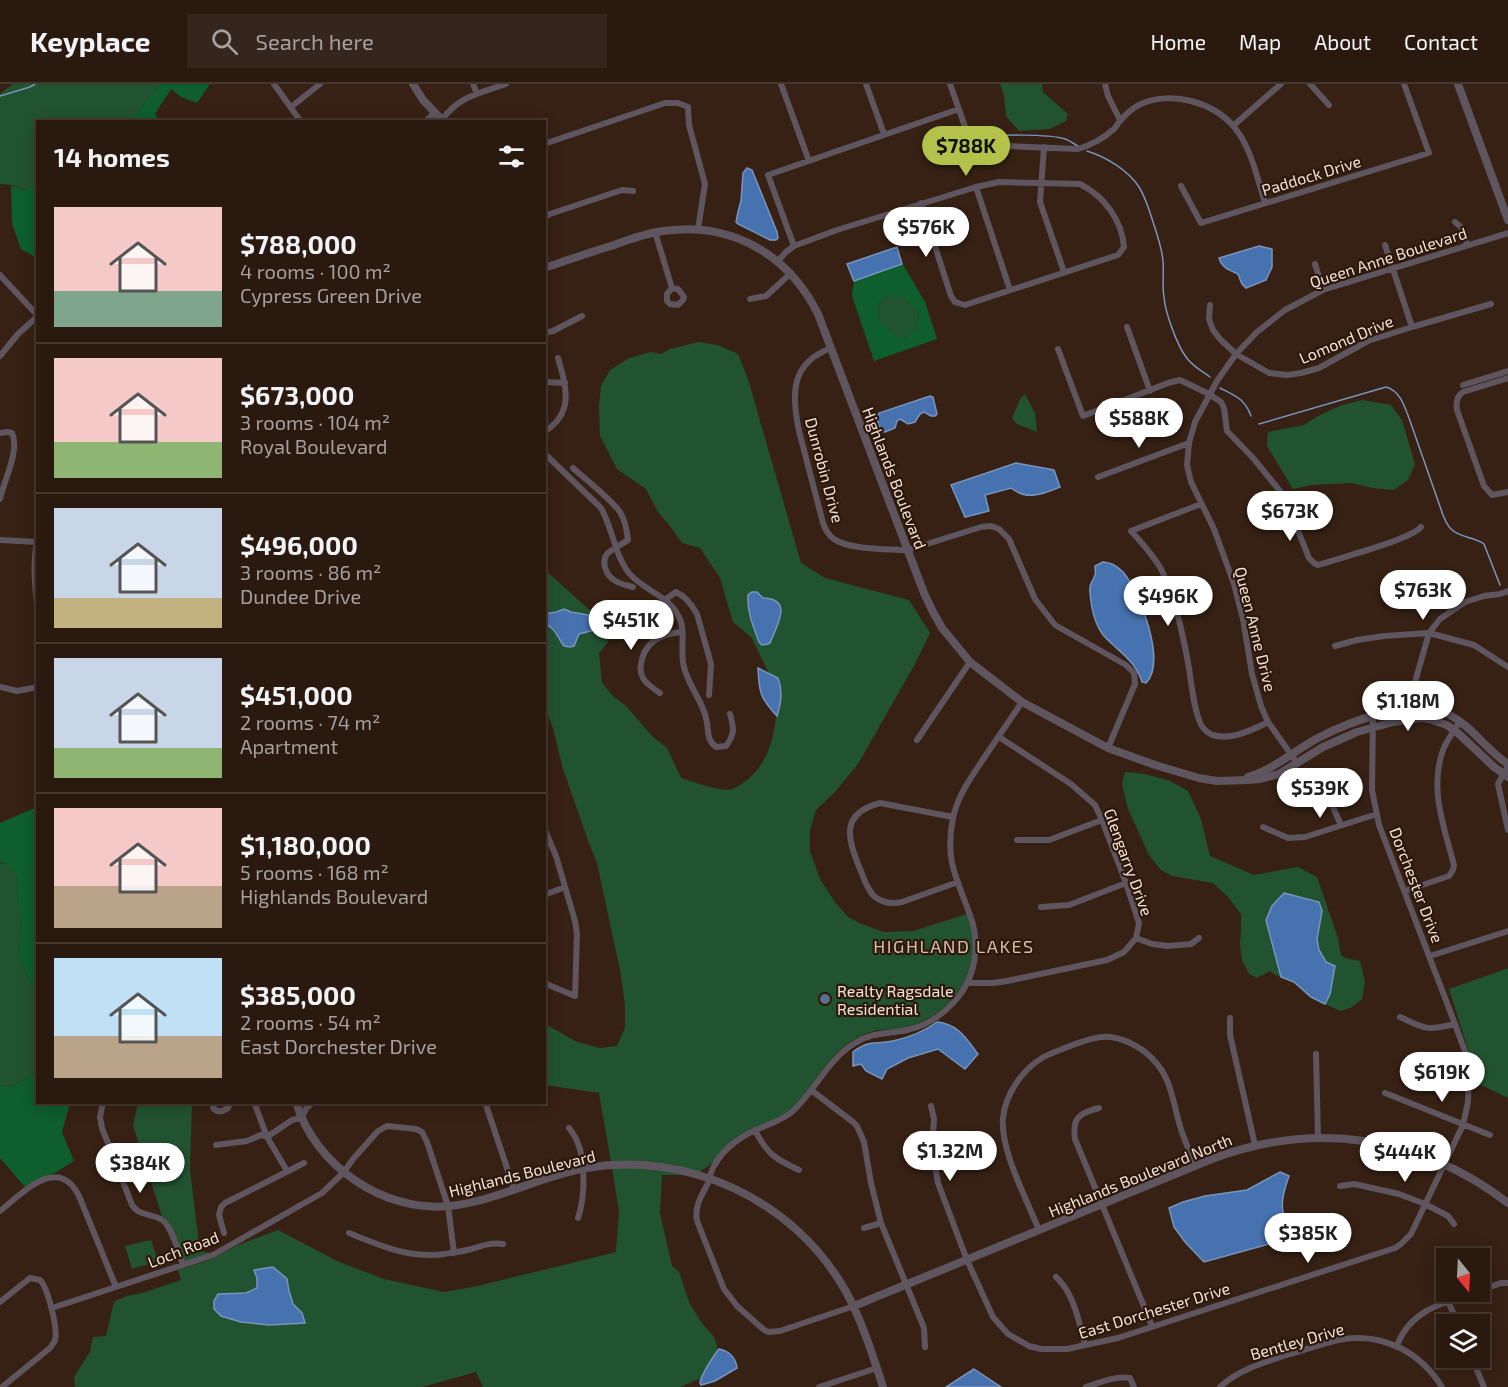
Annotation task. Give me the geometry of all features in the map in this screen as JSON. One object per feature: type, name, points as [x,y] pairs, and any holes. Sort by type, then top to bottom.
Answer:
[{"type":"street","points":[[274,84],[300,120]]},
{"type":"street","points":[[291,106],[320,84]]},
{"type":"street","points":[[413,84],[423,100],[442,120]]},
{"type":"street","points":[[473,84],[477,94]]},
{"type":"street","points":[[444,120],[457,103],[506,84]]},
{"type":"street","points":[[782,84],[809,161]]},
{"type":"street","points":[[866,84],[884,134]]},
{"type":"street","points":[[950,84],[969,138],[979,145],[1078,149],[1093,144],[1114,129],[1120,120],[1140,104],[1180,98],[1213,109],[1234,125],[1251,154],[1265,203]]},
{"type":"street","points":[[1105,84],[1108,96],[1120,120]]},
{"type":"street","points":[[1234,125],[1281,84]]},
{"type":"street","points":[[1310,84],[1329,105]]},
{"type":"street","name":"Paddock Drive","points":[[1181,186],[1201,223],[1429,153],[1404,84]]},
{"type":"street","points":[[1458,84],[1508,220]]},
{"type":"street","points":[[546,143],[665,103],[678,103],[688,107],[689,125],[705,184],[698,229]]},
{"type":"street","points":[[794,246],[768,175],[959,109]]},
{"type":"street","points":[[427,120],[434,113]]},
{"type":"street","points":[[1044,147],[1040,202],[1064,272]]},
{"type":"street","points":[[778,261],[794,246],[837,230],[921,203],[999,182],[1080,184],[1090,189],[1110,207],[1124,240],[1124,247],[1118,255],[965,305],[955,302],[951,296],[921,203]]},
{"type":"street","points":[[976,187],[1010,290]]},
{"type":"street","points":[[546,216],[621,190],[633,191]]},
{"type":"street","points":[[1455,222],[1462,228],[1467,245]]},
{"type":"street","name":"Highlands Boulevard","points":[[546,267],[655,232],[698,229],[723,233],[746,242],[778,261],[791,273],[812,301],[933,612],[947,634],[970,662],[1022,702],[1108,748],[1198,777],[1216,781],[1248,780],[1272,776],[1284,771],[1343,737],[1393,722],[1421,718],[1439,721],[1455,730],[1505,775]]},
{"type":"street","points":[[655,232],[672,288]]},
{"type":"street","name":"Queen Anne Boulevard","points":[[1209,394],[1236,354],[1268,322],[1285,310],[1323,290],[1508,233]]},
{"type":"street","points":[[1385,245],[1412,327]]},
{"type":"street","points":[[1315,264],[1323,290]]},
{"type":"street","points":[[750,299],[766,296],[791,273]]},
{"type":"street","points":[[0,275],[36,315]]},
{"type":"street","name":"Lomond Drive","points":[[1210,305],[1209,319],[1213,330],[1236,354],[1273,374],[1287,375],[1301,374],[1318,368],[1368,341],[1491,303]]},
{"type":"street","points":[[546,333],[582,316]]},
{"type":"street","points":[[0,356],[36,317]]},
{"type":"street","points":[[1127,327],[1150,391]]},
{"type":"street","name":"Dunrobin Drive","points":[[831,348],[816,354],[803,366],[797,377],[795,392],[796,417],[823,523],[832,538],[842,543],[908,550]]},
{"type":"street","points":[[1059,349],[1083,416],[1180,380],[1218,399],[1223,404],[1229,434],[1254,459],[1284,496],[1309,558],[1318,565],[1416,533],[1421,527]]},
{"type":"street","points":[[546,430],[561,417],[566,404],[565,383],[558,358]]},
{"type":"street","points":[[1463,385],[1508,371]]},
{"type":"street","points":[[1508,378],[1463,392],[1456,402],[1457,411],[1484,486],[1492,495],[1508,492]]},
{"type":"street","points":[[546,382],[565,383]]},
{"type":"street","name":"Queen Anne Drive","points":[[1209,394],[1195,422],[1189,443],[1188,465],[1191,482],[1214,529],[1234,586],[1261,706],[1268,722],[1296,763]]},
{"type":"street","points":[[0,433],[12,433],[14,437],[14,449],[0,499]]},
{"type":"street","points":[[1098,477],[1189,443]]},
{"type":"street","points":[[546,455],[601,508],[607,517],[620,559],[632,576],[666,599],[678,614],[682,625],[684,668],[706,716],[711,743],[716,747],[726,746],[733,737],[730,714]]},
{"type":"street","points":[[573,468],[619,511],[628,532],[628,540],[609,552],[605,557],[605,568],[614,580],[633,587]]},
{"type":"street","points":[[1201,504],[1131,531],[1161,570],[1176,608],[1196,711],[1203,729],[1220,736],[1238,735],[1268,722]]},
{"type":"street","points":[[908,550],[986,526],[995,527],[1006,535],[1035,599],[1055,625],[1126,665],[1134,673],[1135,684],[1108,748]]},
{"type":"street","points":[[0,540],[36,540]]},
{"type":"street","points":[[36,559],[36,589]]},
{"type":"street","points":[[1415,707],[1413,689],[1429,633],[1440,619],[1465,602],[1508,591]]},
{"type":"street","points":[[666,599],[676,592],[681,594],[697,614],[711,664],[709,695]]},
{"type":"street","points":[[660,693],[648,685],[641,674],[642,654],[656,640],[669,633],[681,632]]},
{"type":"street","points":[[1335,646],[1384,636],[1429,633],[1474,645],[1508,667]]},
{"type":"street","points":[[917,740],[970,662]]},
{"type":"street","points":[[0,687],[17,691],[36,687]]},
{"type":"street","points":[[854,1306],[774,1332],[763,1329],[732,1302],[724,1289],[697,1221],[697,1205],[714,1167],[723,1154],[739,1139],[776,1122],[797,1108],[837,1057],[849,1046],[872,1035],[906,1030],[931,1021],[953,1004],[967,983],[972,973],[975,957],[975,932],[951,854],[953,818],[963,791],[1022,702]]},
{"type":"street","name":"Highlands Boulevard","points":[[1233,781],[1262,772],[1338,728],[1415,707],[1432,708],[1460,722],[1508,765]]},
{"type":"street","name":"Dorchester Drive","points":[[1373,717],[1372,790],[1377,814],[1383,836],[1430,956]]},
{"type":"street","points":[[1405,891],[1449,876],[1453,870],[1454,865],[1440,814],[1437,788],[1443,751],[1460,722]]},
{"type":"street","name":"Glengarry Drive","points":[[967,983],[993,984],[1107,960],[1124,952],[1136,938],[1139,923],[1102,820],[1091,800],[1071,784],[999,737]]},
{"type":"street","points":[[1508,765],[1505,775],[1499,780],[1498,789],[1508,830]]},
{"type":"street","points":[[1326,798],[1332,805],[1341,825]]},
{"type":"street","points":[[953,818],[880,803],[861,811],[854,819],[849,840],[867,886],[875,897],[885,902],[894,904],[902,902],[958,882]]},
{"type":"street","points":[[1263,827],[1288,838],[1305,837],[1377,814]]},
{"type":"street","points":[[1017,840],[1049,840],[1102,820]]},
{"type":"street","points":[[546,833],[556,856],[575,921],[577,934],[575,996],[546,984]]},
{"type":"street","points":[[1041,907],[1069,905],[1126,883]]},
{"type":"street","points":[[546,894],[566,887]]},
{"type":"street","points":[[1430,956],[1508,931]]},
{"type":"street","points":[[1136,938],[1152,944],[1168,946],[1191,945],[1199,938]]},
{"type":"street","name":"East Dorchester Drive","points":[[931,1106],[934,1119],[932,1149],[938,1182],[967,1260],[993,1317],[1008,1334],[1029,1346],[1041,1349],[1067,1349],[1118,1338],[1395,1248],[1411,1234],[1463,1125],[1467,1102],[1469,1068],[1467,1057],[1430,956]]},
{"type":"street","points":[[1400,1017],[1425,1029],[1436,1029],[1455,1024]]},
{"type":"street","points":[[1230,1018],[1230,1035],[1255,1146]]},
{"type":"street","points":[[1039,1230],[1004,1140],[1003,1117],[1009,1095],[1018,1080],[1041,1059],[1061,1050],[1094,1038],[1110,1037],[1123,1040],[1145,1051],[1166,1078],[1195,1166]]},
{"type":"street","points":[[1316,1054],[1318,1138]]},
{"type":"street","points":[[811,1090],[846,1115],[857,1126],[864,1142],[881,1223],[924,1328],[925,1347]]},
{"type":"street","points":[[1385,1093],[1490,1135]]},
{"type":"street","points":[[103,1104],[100,1117],[102,1128],[132,1205],[137,1212],[160,1219],[167,1224],[183,1265]]},
{"type":"street","points":[[214,1104],[215,1111],[220,1112],[228,1108],[229,1104]]},
{"type":"street","points":[[255,1104],[267,1137],[287,1171]]},
{"type":"street","name":"Highlands Boulevard","points":[[297,1104],[301,1118],[320,1148],[344,1173],[371,1190],[414,1204],[448,1206],[474,1202],[583,1169],[611,1165],[649,1165],[684,1171],[710,1178],[757,1200],[805,1237],[842,1284],[854,1306],[883,1387]]},
{"type":"street","points":[[267,1137],[292,1120],[301,1118],[312,1104]]},
{"type":"street","points":[[486,1104],[514,1189]]},
{"type":"street","points":[[1099,1108],[1087,1111],[1076,1120],[1075,1139],[1152,1326]]},
{"type":"street","name":"Loch Road","points":[[52,1308],[211,1256],[322,1193],[344,1173],[353,1158],[378,1131],[387,1126],[416,1129],[422,1132],[428,1142],[448,1206],[454,1252]]},
{"type":"street","points":[[569,1128],[577,1142],[583,1169],[582,1207],[578,1218]]},
{"type":"street","points":[[755,1130],[770,1154],[800,1170]]},
{"type":"street","points":[[216,1145],[247,1141],[261,1135],[267,1137]]},
{"type":"street","name":"Highlands Boulevard North","points":[[854,1306],[1223,1155],[1278,1141],[1337,1138],[1377,1143],[1422,1155],[1459,1170],[1508,1203]]},
{"type":"street","points":[[224,1233],[219,1215],[221,1207],[304,1163]]},
{"type":"street","points":[[1,1210],[43,1179],[63,1178],[75,1187],[116,1287]]},
{"type":"street","points":[[1340,1186],[1354,1184],[1399,1194],[1448,1216],[1454,1224]]},
{"type":"street","points":[[864,1228],[881,1223]]},
{"type":"street","points":[[348,1233],[377,1245],[403,1252],[428,1255],[493,1243],[503,1244]]},
{"type":"street","points":[[1056,1277],[1065,1285],[1085,1346]]},
{"type":"street","points":[[0,1302],[24,1282],[35,1278],[43,1283],[52,1308],[56,1334],[53,1344],[2,1387]]},
{"type":"street","points":[[1490,1287],[1508,1283]]},
{"type":"street","points":[[1397,1346],[1405,1330],[1418,1317],[1446,1302]]},
{"type":"street","name":"Bentley Drive","points":[[1220,1387],[1231,1378],[1254,1366],[1337,1340],[1355,1338],[1397,1346],[1425,1365],[1442,1387]]},
{"type":"street","points":[[819,1387],[832,1385],[877,1368]]},
{"type":"street","points":[[1476,1368],[1484,1387]]},
{"type":"street","points":[[1086,1387],[1109,1379],[1124,1377],[1130,1378],[1134,1387]]},
{"type":"green space","points":[[13,84],[161,84],[129,120],[36,120],[36,185],[24,190],[0,184],[0,94]]},
{"type":"green space","points":[[161,84],[210,84],[197,103],[181,97],[171,89],[155,114],[158,120],[129,120]]},
{"type":"green space","points":[[1000,84],[1042,84],[1043,92],[1068,114],[1066,121],[1050,129],[1019,131],[1006,116],[1004,95]]},
{"type":"green space","points":[[36,185],[36,257],[21,249],[12,223],[11,186],[24,190]]},
{"type":"green space","points":[[901,261],[925,302],[937,339],[874,361],[852,296],[854,281],[901,264]],"holes":[[[888,296],[901,296],[919,312],[917,331],[900,339],[879,320],[878,304]]]},
{"type":"green space","points":[[888,296],[901,296],[919,312],[917,331],[900,339],[879,320],[878,304]]},
{"type":"green space","points":[[698,342],[718,345],[738,354],[748,379],[801,563],[825,578],[909,600],[930,633],[858,764],[835,792],[816,810],[810,830],[810,851],[820,879],[848,917],[884,932],[913,931],[967,914],[972,931],[973,948],[966,978],[948,1004],[936,1014],[906,1027],[870,1032],[850,1042],[831,1059],[792,1108],[780,1117],[746,1131],[700,1172],[656,1164],[611,1162],[599,1093],[546,1085],[546,1025],[577,1042],[600,1048],[617,1046],[625,1027],[625,1006],[621,975],[597,863],[563,769],[546,710],[546,624],[556,631],[562,644],[577,639],[582,632],[603,627],[608,642],[599,653],[602,683],[653,737],[667,748],[681,778],[716,789],[738,787],[763,762],[773,736],[778,678],[769,673],[751,637],[733,622],[720,578],[700,548],[682,543],[658,512],[646,489],[617,469],[600,436],[601,386],[610,370],[629,358],[651,352],[661,354],[670,349]],"holes":[[[763,598],[771,599],[782,614],[770,642],[767,644],[759,642],[749,614]]]},
{"type":"green space","points":[[1025,394],[1035,413],[1037,432],[1017,424],[1012,418],[1020,399]]},
{"type":"green space","points":[[1362,400],[1391,405],[1402,420],[1415,464],[1408,480],[1394,490],[1351,483],[1311,485],[1293,489],[1267,446],[1268,432],[1304,425],[1342,405]]},
{"type":"green space","points":[[546,571],[604,623],[588,615],[565,609],[546,614]]},
{"type":"green space","points":[[1125,772],[1145,774],[1170,781],[1188,791],[1201,819],[1210,856],[1254,875],[1298,867],[1317,877],[1338,938],[1341,955],[1360,961],[1365,982],[1362,999],[1352,1007],[1341,1011],[1325,1004],[1330,994],[1326,962],[1319,950],[1317,940],[1322,911],[1319,902],[1284,893],[1272,906],[1266,920],[1281,977],[1270,971],[1257,978],[1249,974],[1242,960],[1241,914],[1213,883],[1172,876],[1161,870],[1149,855],[1128,809],[1122,784]]},
{"type":"green space","points":[[36,808],[36,990],[30,982],[19,956],[21,930],[16,873],[7,864],[0,862],[0,823]]},
{"type":"green space","points":[[0,863],[7,864],[16,873],[21,930],[19,956],[30,982],[36,989],[36,1064],[33,1075],[11,1087],[0,1085]]},
{"type":"green space","points":[[1508,968],[1508,1098],[1479,1084],[1449,989]]},
{"type":"green space","points":[[36,1064],[36,1104],[70,1104],[62,1132],[74,1161],[25,1187],[0,1158],[0,1085],[11,1087],[33,1075]]},
{"type":"green space","points":[[138,1104],[192,1104],[190,1170],[200,1251],[211,1253],[184,1262],[173,1231],[162,1216],[133,1126]]},
{"type":"green space","points":[[612,1168],[649,1168],[688,1175],[662,1175],[660,1213],[672,1266],[679,1272],[689,1302],[701,1322],[714,1337],[718,1349],[700,1380],[680,1387],[483,1387],[476,1372],[422,1387],[75,1387],[74,1377],[90,1352],[93,1337],[106,1336],[115,1301],[181,1280],[178,1270],[212,1259],[238,1245],[278,1230],[339,1262],[384,1279],[444,1292],[478,1286],[616,1252],[619,1212]],"holes":[[[257,1278],[287,1279],[293,1305],[302,1313],[305,1323],[269,1325],[218,1294],[246,1293],[257,1288]]]},
{"type":"green space","points":[[151,1240],[158,1261],[132,1269],[125,1246]]},
{"type":"water","points":[[747,168],[752,170],[777,232],[776,240],[770,240],[736,222],[741,201],[743,173]]},
{"type":"water","points":[[1259,246],[1272,249],[1272,267],[1266,280],[1246,288],[1238,274],[1224,266],[1219,258]]},
{"type":"water","points":[[897,247],[902,264],[854,281],[847,264]]},
{"type":"water","points":[[930,396],[933,397],[937,414],[935,416],[924,412],[915,422],[908,424],[900,419],[895,428],[885,432],[881,431],[876,418],[879,413]]},
{"type":"water","points":[[1016,463],[1054,470],[1060,487],[1036,495],[1023,494],[1011,488],[985,495],[989,511],[965,517],[951,485]]},
{"type":"water","points":[[1103,562],[1114,565],[1123,572],[1143,610],[1149,627],[1154,660],[1152,673],[1146,683],[1142,682],[1131,662],[1104,636],[1096,621],[1091,603],[1090,586],[1095,574],[1095,566]]},
{"type":"water","points":[[757,592],[763,598],[772,599],[781,608],[779,621],[768,644],[762,645],[759,642],[749,613],[748,595]]},
{"type":"water","points":[[564,609],[588,615],[604,625],[602,628],[579,634],[574,646],[564,646],[554,630],[546,624],[546,614]]},
{"type":"water","points":[[758,668],[778,678],[781,697],[777,716],[762,694]]},
{"type":"water","points":[[1284,893],[1319,902],[1322,911],[1317,939],[1319,950],[1326,962],[1335,966],[1330,994],[1325,1004],[1311,997],[1294,982],[1281,977],[1266,920],[1272,906]]},
{"type":"water","points":[[937,1022],[956,1029],[978,1054],[965,1069],[938,1049],[908,1058],[887,1069],[882,1079],[866,1071],[861,1064],[853,1066],[853,1052],[859,1048],[868,1044],[906,1038]]},
{"type":"water","points":[[1280,1172],[1289,1176],[1283,1199],[1284,1217],[1302,1235],[1204,1262],[1174,1227],[1169,1208],[1205,1196],[1247,1190]]},
{"type":"water","points":[[273,1267],[287,1279],[293,1304],[302,1313],[305,1323],[269,1325],[241,1322],[221,1316],[214,1309],[214,1301],[218,1294],[246,1293],[257,1288],[254,1270]]},
{"type":"water","points":[[719,1349],[731,1356],[737,1368],[715,1381],[701,1385],[703,1375]]},
{"type":"water","points":[[974,1369],[1001,1387],[946,1387]]},
{"type":"waterway","points":[[0,96],[35,84]]},
{"type":"waterway","points":[[978,138],[1008,135],[1047,136],[1065,139],[1078,146]]},
{"type":"waterway","points":[[1087,151],[1123,170],[1141,191],[1161,248],[1165,303],[1172,328],[1188,360],[1210,377]]},
{"type":"waterway","points":[[1259,424],[1386,387],[1391,389],[1401,399],[1405,408],[1446,522],[1455,532],[1484,544],[1500,585]]},
{"type":"waterway","points":[[1220,388],[1243,402],[1251,416]]},
{"type":"place","name":"Realty Ragsdale Residential","points":[[825,999]]},
{"type":"district","name":"HIGHLAND LAKES","points":[[954,946]]}]
